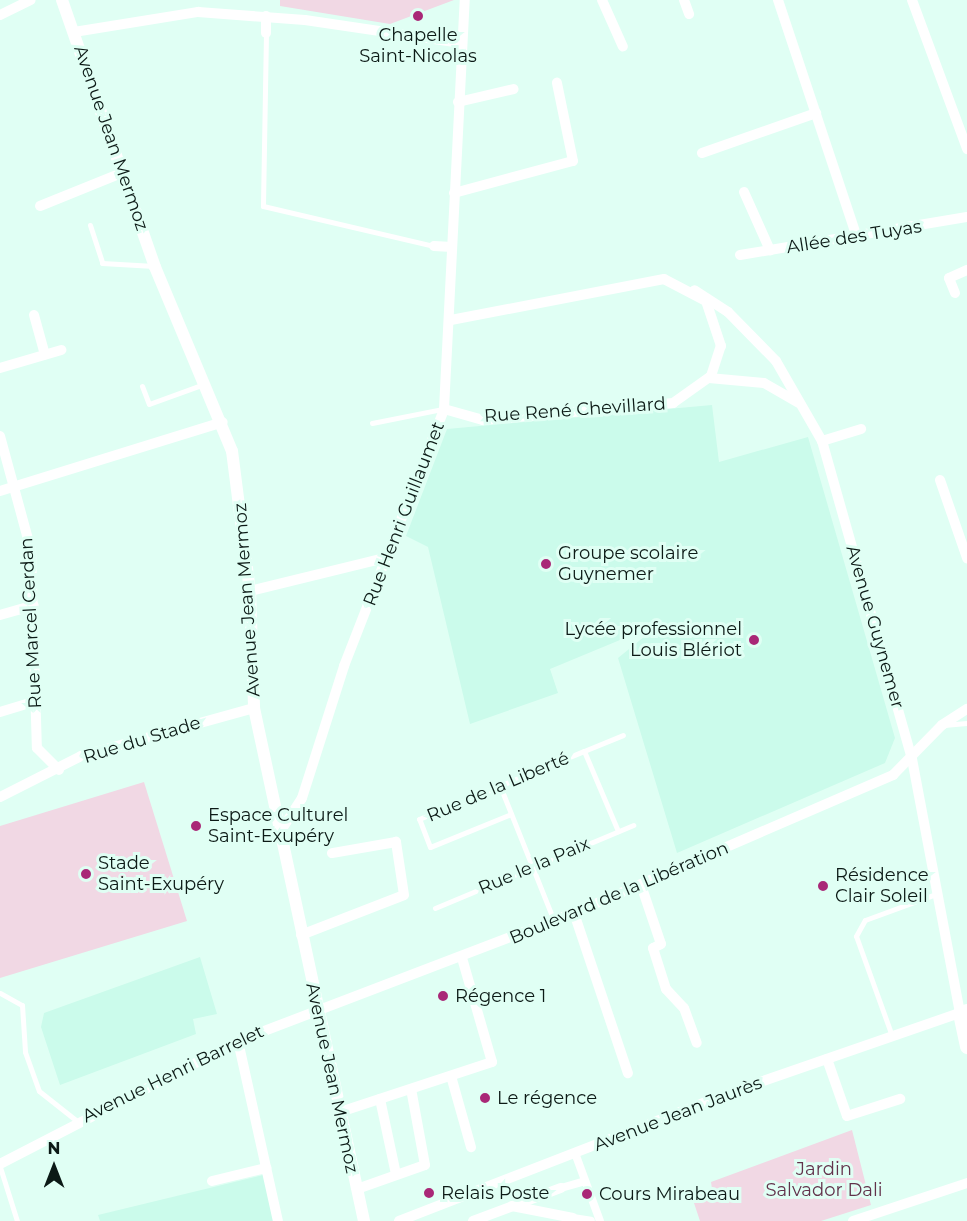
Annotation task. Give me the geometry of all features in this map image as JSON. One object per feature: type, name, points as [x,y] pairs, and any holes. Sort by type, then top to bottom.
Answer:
[{"type":"main road","points":[[964,1012],[967,1046]]},
{"type":"street","points":[[0,15],[31,0]]},
{"type":"street","name":"Avenue Jean Mermoz","points":[[62,0],[124,172],[155,267],[223,422],[240,496],[250,591],[254,708],[316,1007],[364,1221]]},
{"type":"street","name":"Rue Henri Guillaumet","points":[[280,832],[302,798],[344,666],[444,409],[451,320],[454,193],[465,0]]},
{"type":"street","points":[[602,0],[623,47]]},
{"type":"street","points":[[684,0],[689,15]]},
{"type":"street","points":[[778,0],[857,237]]},
{"type":"street","points":[[912,0],[967,149]]},
{"type":"street","points":[[74,32],[198,12],[266,16],[461,43]]},
{"type":"street","points":[[266,16],[266,33]]},
{"type":"street","points":[[454,193],[573,161],[557,83]]},
{"type":"street","points":[[458,102],[514,89]]},
{"type":"street","points":[[702,153],[816,113]]},
{"type":"street","points":[[40,206],[124,172]]},
{"type":"street","points":[[744,192],[770,250]]},
{"type":"street","name":"Allée des Tuyas","points":[[740,255],[967,217]]},
{"type":"street","points":[[434,246],[452,247]]},
{"type":"street","points":[[956,293],[949,278],[967,270]]},
{"type":"street","points":[[451,320],[648,279],[694,290]]},
{"type":"street","name":"Rue René Chevillard","points":[[444,409],[483,420],[658,405],[688,398],[709,378],[718,362],[720,330],[694,290]]},
{"type":"street","name":"Avenue Guynemer","points":[[694,290],[749,330],[810,415],[822,441],[912,759],[936,894],[964,1012]]},
{"type":"street","points":[[34,315],[45,355]]},
{"type":"street","points":[[0,368],[62,350]]},
{"type":"street","points":[[709,378],[764,383],[794,398],[810,415]]},
{"type":"street","points":[[0,491],[223,422]]},
{"type":"street","points":[[822,441],[861,429]]},
{"type":"street","name":"Rue Marcel Cerdan","points":[[0,436],[16,486],[31,550],[38,748],[58,770]]},
{"type":"street","points":[[940,480],[967,558]]},
{"type":"street","points":[[250,591],[380,559]]},
{"type":"street","points":[[0,615],[34,605]]},
{"type":"street","points":[[0,712],[35,701]]},
{"type":"street","name":"Rue du Stade","points":[[0,797],[58,770],[81,756],[254,708]]},
{"type":"street","name":"Boulevard de la Libération","points":[[316,1007],[462,958],[574,913],[893,775],[912,759],[942,725],[967,709]]},
{"type":"street","points":[[301,935],[404,895],[396,842],[333,853]]},
{"type":"street","points":[[641,885],[661,944],[653,948],[666,989],[684,1008],[697,1043]]},
{"type":"street","points":[[574,913],[628,1073]]},
{"type":"street","points":[[340,1112],[492,1062],[462,958]]},
{"type":"street","name":"Avenue Henri Barrelet","points":[[0,1166],[77,1121],[238,1041],[316,1007]]},
{"type":"street","name":"Avenue Jean Jaurès","points":[[399,1221],[827,1059],[964,1012]]},
{"type":"street","points":[[238,1041],[278,1221]]},
{"type":"street","points":[[827,1059],[848,1116],[900,1099]]},
{"type":"street","points":[[451,1076],[471,1147]]},
{"type":"street","points":[[357,1188],[425,1165],[411,1089]]},
{"type":"street","points":[[380,1099],[396,1174]]},
{"type":"street","points":[[574,1153],[600,1221]]},
{"type":"street","points":[[212,1182],[266,1168]]},
{"type":"street","points":[[473,1221],[585,1181]]},
{"type":"street","points":[[853,1221],[967,1184]]},
{"type":"street","points":[[512,1206],[591,1221]]},
{"type":"lane","points":[[266,33],[263,206],[434,246]]},
{"type":"lane","points":[[90,225],[102,263],[155,267]]},
{"type":"lane","points":[[142,386],[149,404],[206,383]]},
{"type":"lane","points":[[372,423],[444,409]]},
{"type":"lane","points":[[942,725],[967,723]]},
{"type":"lane","name":"Rue de la Liberté","points":[[511,814],[430,847],[419,819],[623,735]]},
{"type":"lane","name":"Rue de la Liberté","points":[[584,751],[618,831]]},
{"type":"lane","points":[[500,786],[554,921]]},
{"type":"lane","name":"Rue le la Paix","points":[[435,908],[633,825]]},
{"type":"lane","points":[[892,1036],[856,936],[865,920],[936,894]]},
{"type":"lane","points":[[0,993],[22,1005],[25,1052],[39,1091],[77,1121]]},
{"type":"lane","points":[[0,1166],[17,1221]]},
{"type":"shaded area","points":[[712,405],[719,462],[808,437],[895,738],[885,763],[677,853],[618,658],[661,623],[550,669],[558,693],[470,724],[428,547],[406,536],[447,429]]},
{"type":"shaded area","points":[[200,957],[217,1014],[193,1019],[196,1034],[60,1085],[41,1027],[44,1013]]},
{"type":"shaded area","points":[[267,1174],[278,1221],[100,1221],[98,1215]]},
{"type":"green space","points":[[280,0],[454,0],[390,24],[280,6]]},
{"type":"green space","name":"Stade Saint-Exupéry","points":[[144,782],[187,921],[0,978],[0,826]]},
{"type":"green space","name":"Jardin Salvador Dali","points":[[852,1130],[871,1205],[821,1221],[700,1221],[692,1197],[712,1189],[711,1182]]},
{"type":"place","name":"Chapelle Saint-Nicolas","points":[[418,16]]},
{"type":"place","name":"Groupe scolaire Guynemer","points":[[546,564]]},
{"type":"place","name":"Lycée professionnel Louis Blériot","points":[[754,640]]},
{"type":"place","name":"Espace Culturel Saint-Exupéry","points":[[196,826]]},
{"type":"place","name":"Stade Saint-Exupéry","points":[[86,874]]},
{"type":"place","name":"Résidence Clair Soleil","points":[[823,886]]},
{"type":"place","name":"Régence 1","points":[[443,996]]},
{"type":"place","name":"Le régence","points":[[485,1098]]},
{"type":"place","name":"Relais Poste","points":[[429,1193]]},
{"type":"place","name":"Cours Mirabeau","points":[[587,1194]]}]
